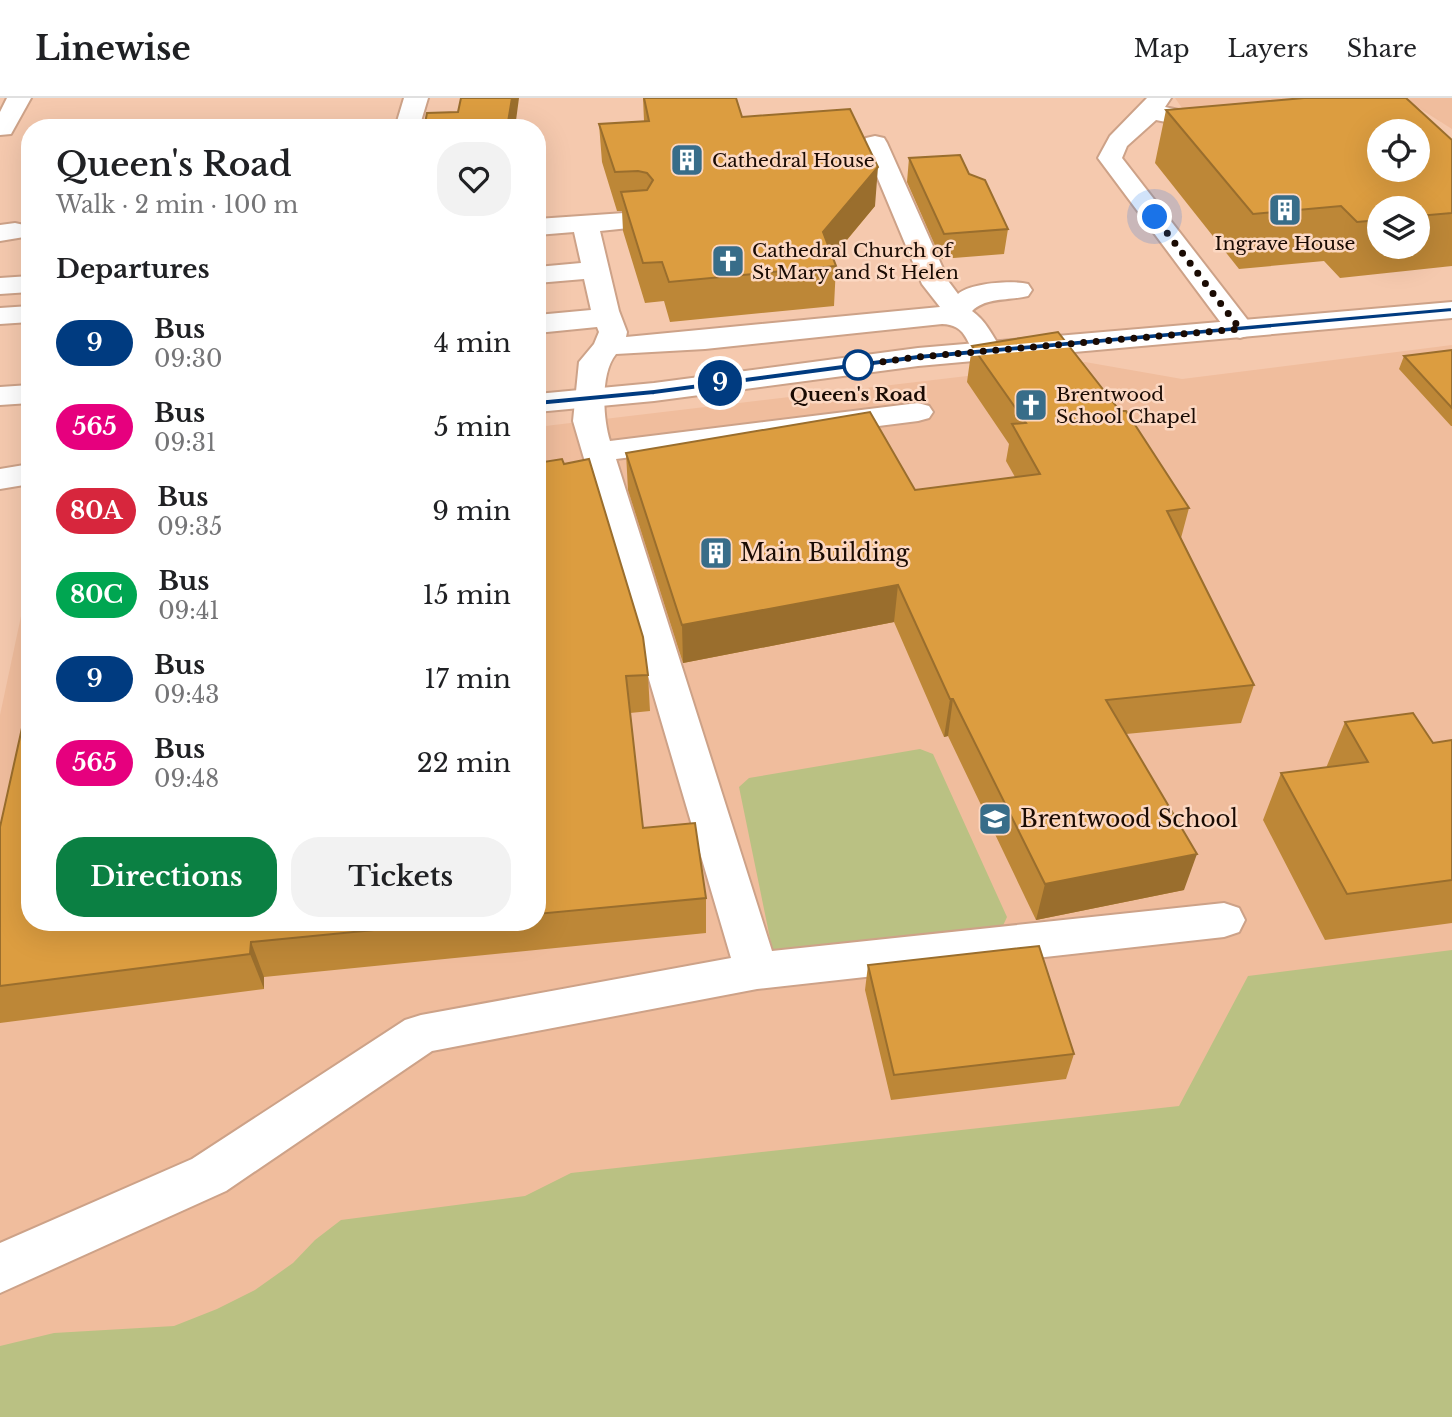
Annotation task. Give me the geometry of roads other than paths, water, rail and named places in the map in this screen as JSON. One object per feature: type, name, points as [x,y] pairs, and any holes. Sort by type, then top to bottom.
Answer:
[{"type":"main road","points":[[410,119],[416,98]]},
{"type":"main road","points":[[1204,100],[1157,103],[1113,147],[1110,158],[1240,329]]},
{"type":"main road","points":[[3,130],[12,103]]},
{"type":"main road","points":[[1157,103],[1244,128]]},
{"type":"main road","points":[[875,144],[936,284],[971,324],[988,351]]},
{"type":"main road","points":[[546,226],[639,220]]},
{"type":"main road","points":[[585,223],[608,332],[594,362],[587,421],[757,971]]},
{"type":"main road","points":[[546,274],[596,270]]},
{"type":"main road","points":[[0,286],[21,285]]},
{"type":"main road","points":[[546,325],[608,332],[664,344],[960,314],[974,295],[1018,290]]},
{"type":"main road","points":[[546,402],[589,400],[918,357],[1452,310]]},
{"type":"main road","points":[[0,316],[21,315]]},
{"type":"main road","points":[[0,396],[21,395]]},
{"type":"main road","points":[[598,452],[918,412]]},
{"type":"main road","points":[[0,479],[21,476]]},
{"type":"main road","points":[[0,1269],[209,1175],[421,1034],[757,971],[1224,920]]},
{"type":"place","name":"Cathedral House","points":[[687,160]]},
{"type":"place","name":"Ingrave House","points":[[1285,210]]},
{"type":"place","name":"Cathedral Church of St Mary and St Helen","points":[[728,261]]},
{"type":"place","name":"Queen's Road","points":[[858,365]]},
{"type":"place","name":"Brentwood School Chapel","points":[[1031,405]]},
{"type":"place","name":"Main Building","points":[[716,553]]},
{"type":"place","name":"Brentwood School","points":[[995,819]]}]
